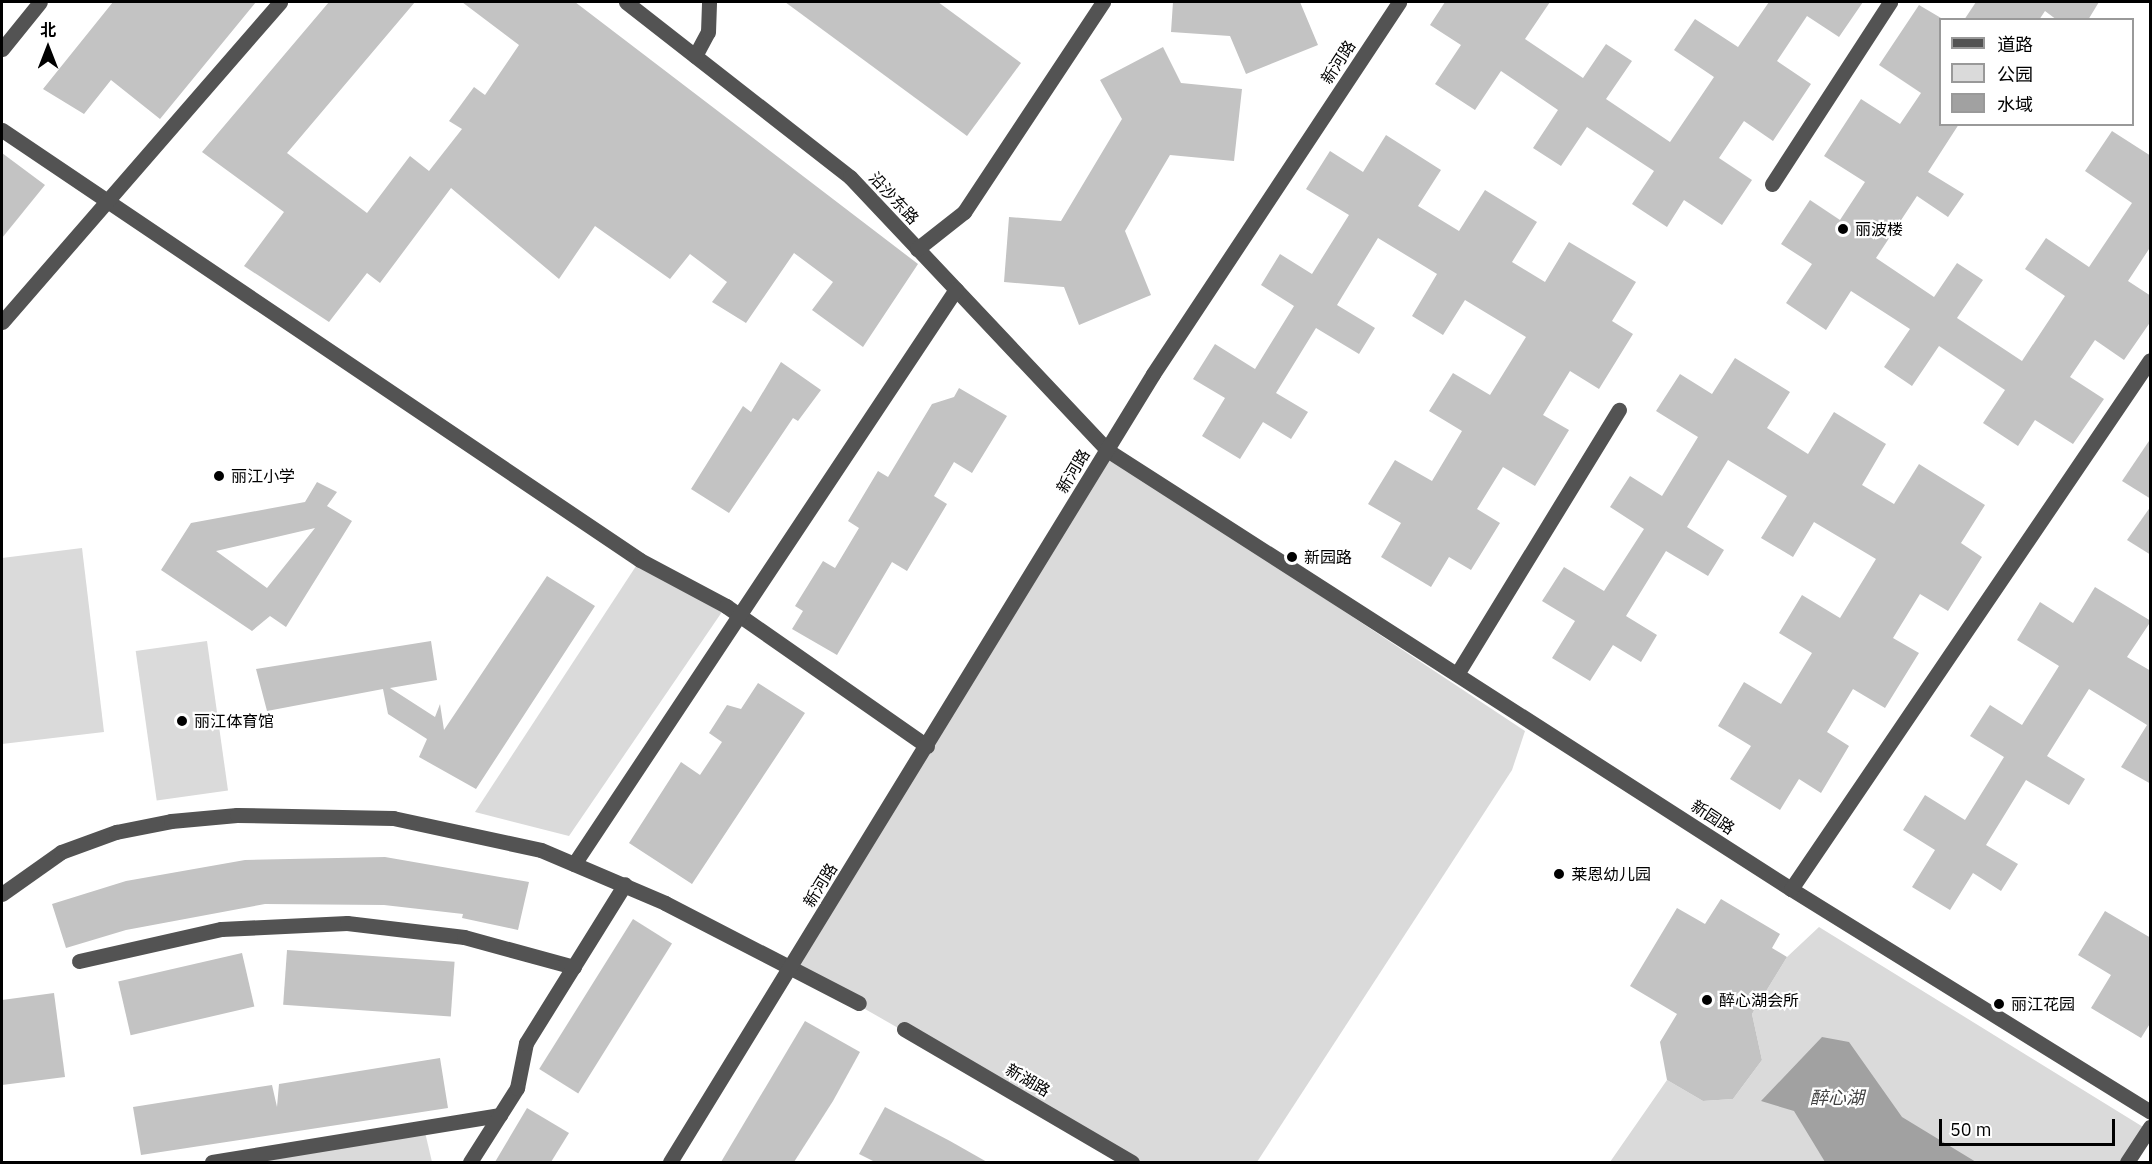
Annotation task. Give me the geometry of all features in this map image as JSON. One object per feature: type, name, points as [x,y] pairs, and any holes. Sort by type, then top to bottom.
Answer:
[{"type":"street","points":[[2,49],[40,2]]},
{"type":"street","points":[[2,322],[109,202],[280,2]]},
{"type":"street","name":"沿沙东路","points":[[626,2],[850,177],[1107,450]]},
{"type":"street","points":[[695,56],[708,32],[709,2]]},
{"type":"street","points":[[917,249],[964,212],[1103,2]]},
{"type":"street","name":"新河路","points":[[670,1162],[1107,450],[1400,2]]},
{"type":"street","points":[[1772,184],[1890,2]]},
{"type":"street","points":[[2,130],[640,560],[742,616],[927,746]]},
{"type":"street","points":[[574,864],[742,616],[956,290]]},
{"type":"street","points":[[1791,889],[2151,360]]},
{"type":"street","points":[[1457,674],[1619,410]]},
{"type":"street","name":"新园路","points":[[1107,450],[1791,889],[2151,1112]]},
{"type":"street","points":[[2,894],[60,852],[116,832],[237,815],[393,818],[530,848],[626,884],[790,966],[859,1004]]},
{"type":"street","points":[[470,1162],[517,1088],[526,1043],[626,884]]},
{"type":"street","points":[[79,961],[221,929],[346,923],[464,937],[574,967]]},
{"type":"street","name":"新湖路","points":[[904,1029],[1132,1162]]},
{"type":"street","points":[[212,1162],[500,1115]]},
{"type":"street","points":[[2127,1162],[2151,1127]]},
{"type":"green space","points":[[1105,453],[1525,731],[1512,770],[1257,1162],[1132,1162],[790,966]]},
{"type":"green space","points":[[82,548],[104,732],[2,744],[2,558]]},
{"type":"green space","points":[[640,560],[726,606],[569,836],[475,812]]},
{"type":"green space","name":"丽江体育馆","points":[[207,641],[228,791],[157,801],[136,651]]},
{"type":"green space","points":[[1819,927],[2148,1130],[2127,1162],[1610,1162],[1667,1080],[1703,1101],[1733,1099],[1762,1060],[1752,1014],[1787,957]]},
{"type":"green space","points":[[424,1128],[432,1162],[212,1162]]},
{"type":"water","name":"醉心湖","points":[[1822,1037],[1849,1042],[1902,1117],[1976,1162],[1825,1162],[1794,1111],[1761,1101]]},
{"type":"building","points":[[113,2],[256,2],[160,119],[111,80],[84,114],[43,89]]},
{"type":"building","points":[[329,2],[415,2],[287,153],[367,213],[410,156],[429,171],[462,129],[449,121],[474,87],[485,95],[519,45],[462,2],[575,2],[918,264],[863,347],[812,310],[833,282],[794,253],[746,323],[712,302],[727,282],[690,254],[670,279],[595,226],[559,279],[451,188],[380,283],[367,273],[329,322],[244,266],[284,212],[202,152]]},
{"type":"building","points":[[785,2],[938,2],[1021,63],[967,136]]},
{"type":"building","points":[[1173,2],[1300,2],[1318,45],[1246,74],[1230,36],[1171,32]]},
{"type":"building","points":[[1445,2],[1550,2],[1525,39],[1583,78],[1606,44],[1632,61],[1606,99],[1670,142],[1714,77],[1674,50],[1695,19],[1738,47],[1769,2],[1863,2],[1839,37],[1807,16],[1777,61],[1811,84],[1773,141],[1744,121],[1719,158],[1752,180],[1722,225],[1684,200],[1667,227],[1632,204],[1654,171],[1587,127],[1561,166],[1533,148],[1558,110],[1501,71],[1475,110],[1435,84],[1461,45],[1430,25]]},
{"type":"building","points":[[1976,2],[2099,2],[2089,18],[2054,18],[2045,11],[2040,18],[1965,18]]},
{"type":"building","name":"丽波楼","points":[[1919,5],[1941,18],[1939,18],[1939,126],[1958,126],[1928,172],[1964,194],[1948,217],[1917,196],[1876,258],[1934,297],[1957,263],[1983,280],[1957,318],[2022,361],[2065,296],[2025,269],[2046,238],[2089,267],[2132,203],[2085,171],[2112,131],[2151,156],[2151,246],[2128,281],[2151,296],[2151,321],[2124,360],[2095,340],[2070,377],[2104,399],[2073,444],[2035,420],[2018,446],[1983,423],[2005,390],[1939,346],[1912,386],[1884,367],[1910,329],[1851,291],[1826,330],[1786,303],[1812,264],[1781,244],[1810,200],[1840,220],[1865,182],[1824,156],[1861,99],[1900,124],[1921,93],[1879,65]]},
{"type":"building","points":[[1163,47],[1181,83],[1242,89],[1234,161],[1170,155],[1125,231],[1151,295],[1079,325],[1064,287],[1004,282],[1009,217],[1061,221],[1122,119],[1100,80]]},
{"type":"building","points":[[1386,135],[1441,170],[1418,206],[1459,231],[1485,190],[1537,222],[1512,262],[1545,282],[1569,242],[1636,282],[1612,321],[1633,334],[1599,389],[1570,371],[1543,415],[1569,430],[1535,486],[1503,467],[1477,509],[1500,523],[1471,570],[1449,557],[1431,587],[1381,557],[1401,523],[1368,504],[1395,460],[1432,481],[1462,431],[1429,411],[1453,373],[1490,395],[1526,337],[1465,300],[1443,335],[1412,316],[1437,274],[1378,238],[1337,305],[1375,328],[1359,354],[1316,328],[1276,393],[1308,412],[1291,439],[1263,422],[1240,459],[1202,436],[1225,398],[1193,379],[1215,344],[1255,369],[1294,306],[1261,285],[1280,254],[1312,274],[1349,215],[1306,189],[1330,151],[1363,172]]},
{"type":"building","points":[[2,153],[45,185],[2,238]]},
{"type":"building","points":[[1735,358],[1790,392],[1767,428],[1808,454],[1834,412],[1886,444],[1862,485],[1894,504],[1919,464],[1985,505],[1961,543],[1982,557],[1948,611],[1920,594],[1893,638],[1919,653],[1885,708],[1853,689],[1827,732],[1849,746],[1821,793],[1799,779],[1780,810],[1730,779],[1751,746],[1718,726],[1744,682],[1781,704],[1812,653],[1779,633],[1802,595],[1840,618],[1876,559],[1814,522],[1793,557],[1761,538],[1787,496],[1728,460],[1687,527],[1724,550],[1708,576],[1666,551],[1626,616],[1657,635],[1641,662],[1613,645],[1590,681],[1552,658],[1575,621],[1542,601],[1564,567],[1604,591],[1644,529],[1610,507],[1630,476],[1662,496],[1698,437],[1656,411],[1680,374],[1712,394]]},
{"type":"building","points":[[781,362],[821,390],[798,421],[793,418],[729,513],[691,489],[743,406],[751,412]]},
{"type":"building","points":[[959,388],[1007,416],[972,473],[954,462],[934,496],[947,504],[907,571],[892,562],[837,655],[792,629],[803,611],[795,606],[823,561],[835,568],[859,528],[848,521],[878,471],[888,477],[932,404],[954,397]]},
{"type":"building","points":[[2151,438],[2151,499],[2122,481]]},
{"type":"building","points":[[317,482],[337,492],[327,506],[352,521],[286,627],[270,616],[252,631],[161,570],[191,523],[305,502]],"holes":[[[315,528],[267,588],[216,551]]]},
{"type":"building","points":[[2151,506],[2151,555],[2127,540]]},
{"type":"building","points":[[547,576],[595,606],[476,789],[419,757],[427,739],[388,714],[383,689],[267,711],[256,669],[431,641],[437,680],[390,688],[435,717],[440,704],[444,730]]},
{"type":"building","points":[[2095,587],[2151,621],[2127,657],[2151,671],[2151,784],[2121,767],[2147,725],[2089,689],[2047,756],[2085,779],[2069,805],[2026,780],[1986,845],[2018,864],[2001,891],[1973,873],[1950,910],[1912,887],[1935,850],[1903,830],[1925,795],[1965,820],[2004,757],[1970,736],[1990,705],[2022,725],[2059,666],[2017,640],[2040,602],[2073,623]]},
{"type":"building","points":[[758,683],[805,713],[692,884],[629,843],[681,762],[700,775],[722,742],[709,733],[727,705],[741,709]]},
{"type":"building","points":[[385,857],[529,882],[518,930],[462,918],[463,914],[384,905],[265,904],[126,930],[66,948],[52,904],[126,881],[245,860]]},
{"type":"building","name":"醉心湖会所","points":[[1721,899],[1780,934],[1772,948],[1787,957],[1752,1014],[1762,1060],[1733,1099],[1703,1101],[1667,1080],[1660,1042],[1677,1014],[1630,986],[1677,908],[1705,924]]},
{"type":"building","points":[[2105,911],[2151,938],[2151,1022],[2141,1038],[2091,1008],[2111,975],[2078,955]]},
{"type":"building","points":[[633,919],[672,943],[578,1093],[539,1069]]},
{"type":"building","points":[[287,950],[455,962],[451,1017],[283,1005]]},
{"type":"building","points":[[242,953],[254,1007],[131,1035],[118,982]]},
{"type":"building","points":[[54,993],[65,1077],[2,1085],[2,1000]]},
{"type":"building","points":[[805,1021],[860,1052],[833,1101],[794,1162],[721,1162]]},
{"type":"building","points":[[440,1058],[448,1108],[141,1155],[133,1107],[272,1085],[277,1107],[279,1084]]},
{"type":"building","points":[[885,1107],[987,1162],[875,1162],[859,1154]]},
{"type":"building","points":[[527,1108],[569,1133],[551,1162],[495,1162]]},
{"type":"place","name":"丽波楼","points":[[1843,229]]},
{"type":"place","name":"丽江小学","points":[[219,476]]},
{"type":"place","name":"新园路","points":[[1292,557]]},
{"type":"place","name":"丽江体育馆","points":[[182,721]]},
{"type":"place","name":"莱恩幼儿园","points":[[1559,874]]},
{"type":"place","name":"醉心湖会所","points":[[1707,1000]]},
{"type":"place","name":"丽江花园","points":[[1999,1004]]}]
